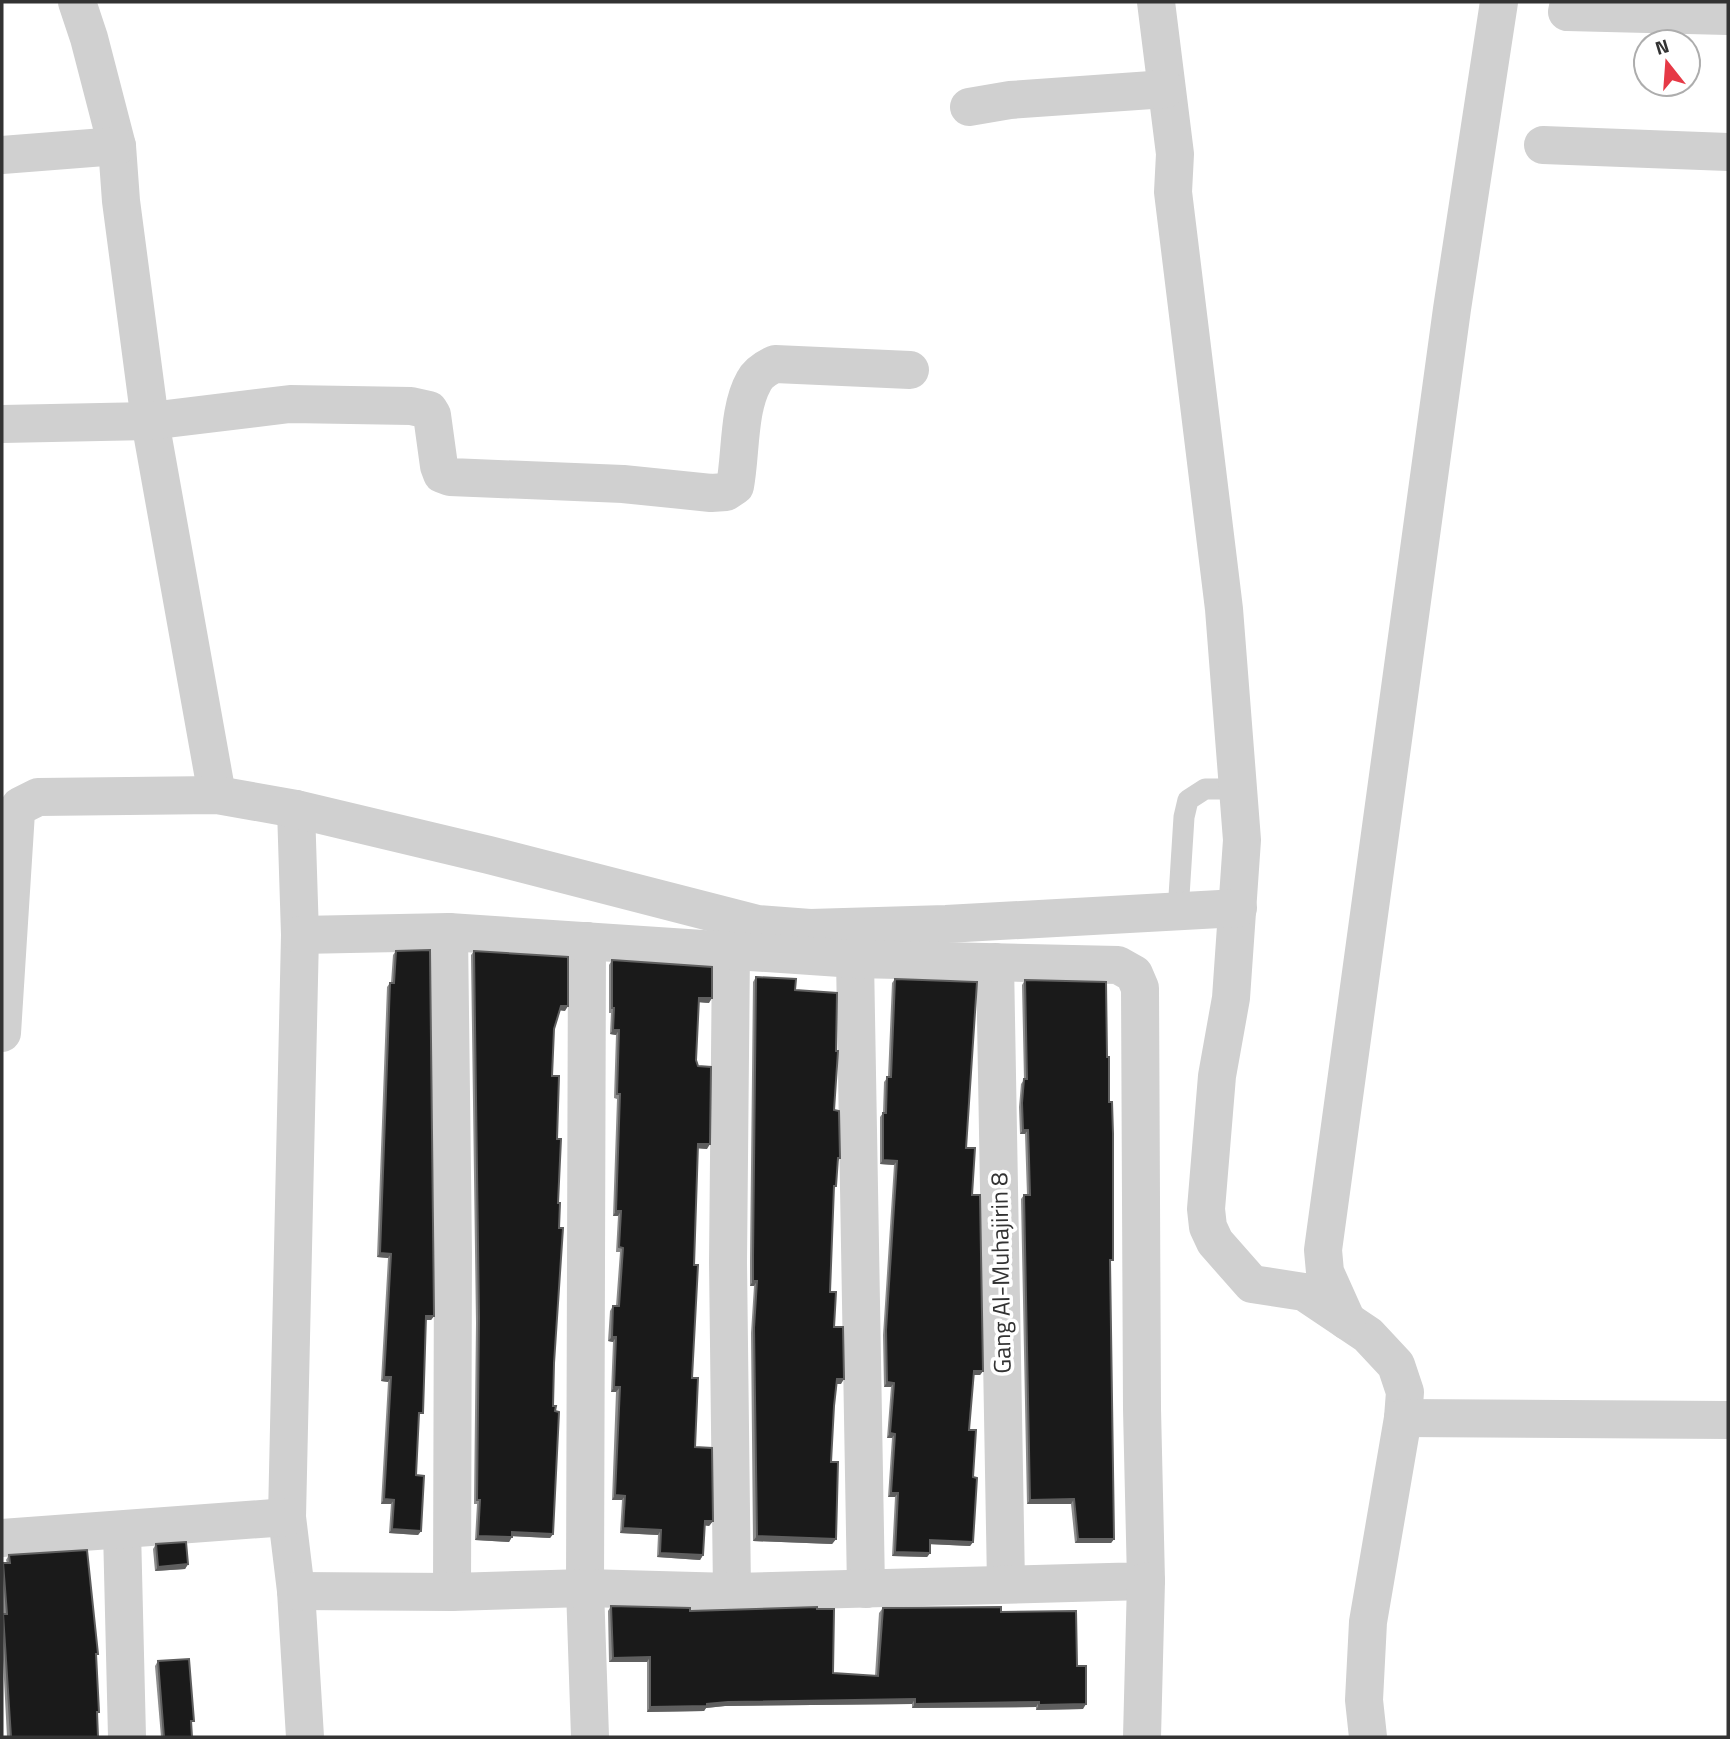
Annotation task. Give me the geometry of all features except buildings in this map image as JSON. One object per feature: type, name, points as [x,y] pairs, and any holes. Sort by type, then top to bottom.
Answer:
[{"type":"street","points":[[77,2],[117,146],[121,201],[150,421],[217,795]]},
{"type":"street","points":[[1156,2],[1175,153],[1173,192],[1224,609],[1242,841],[1231,998],[1217,1076],[1206,1209],[1208,1227],[1215,1242],[1252,1284],[1304,1292],[1368,1335],[1396,1365],[1405,1392],[1403,1418],[1368,1622],[1364,1700],[1368,1737]]},
{"type":"street","points":[[1348,1323],[1325,1272],[1323,1250],[1450,323],[1499,2]]},
{"type":"street","points":[[1569,2],[1567,12],[1728,16]]},
{"type":"street","points":[[969,107],[1010,100],[1166,89]]},
{"type":"street","points":[[1543,145],[1728,152]]},
{"type":"street","points":[[2,155],[117,146]]},
{"type":"street","points":[[2,424],[150,421],[290,404],[411,406],[429,410],[432,415],[439,466],[442,474],[450,477],[623,484],[726,492],[735,485],[746,401],[754,380],[762,370],[775,364],[909,370]]},
{"type":"street","points":[[2,1033],[16,812],[20,806],[38,797],[217,795],[296,809],[757,923],[810,928],[946,924],[1238,908]]},
{"type":"street","points":[[296,809],[300,935],[287,1517],[296,1591],[305,1737]]},
{"type":"street","points":[[300,935],[449,932],[855,959],[1118,965],[1135,974],[1140,988],[1142,1396],[1146,1581],[1142,1737]]},
{"type":"street","points":[[449,932],[453,1254],[452,1591]]},
{"type":"street","points":[[587,941],[585,1588],[590,1737]]},
{"type":"street","points":[[731,951],[728,1262],[732,1592]]},
{"type":"street","points":[[855,959],[866,1589]]},
{"type":"street","name":"Gang Al-Muhajirin 8","points":[[995,962],[1006,1584]]},
{"type":"street","points":[[1403,1418],[1728,1420]]},
{"type":"street","points":[[2,1538],[287,1517]]},
{"type":"street","points":[[122,1530],[127,1737]]},
{"type":"street","points":[[296,1591],[585,1588],[732,1592],[1146,1581]]},
{"type":"lane","points":[[1178,912],[1184,817],[1188,800],[1205,789],[1237,789]]}]
